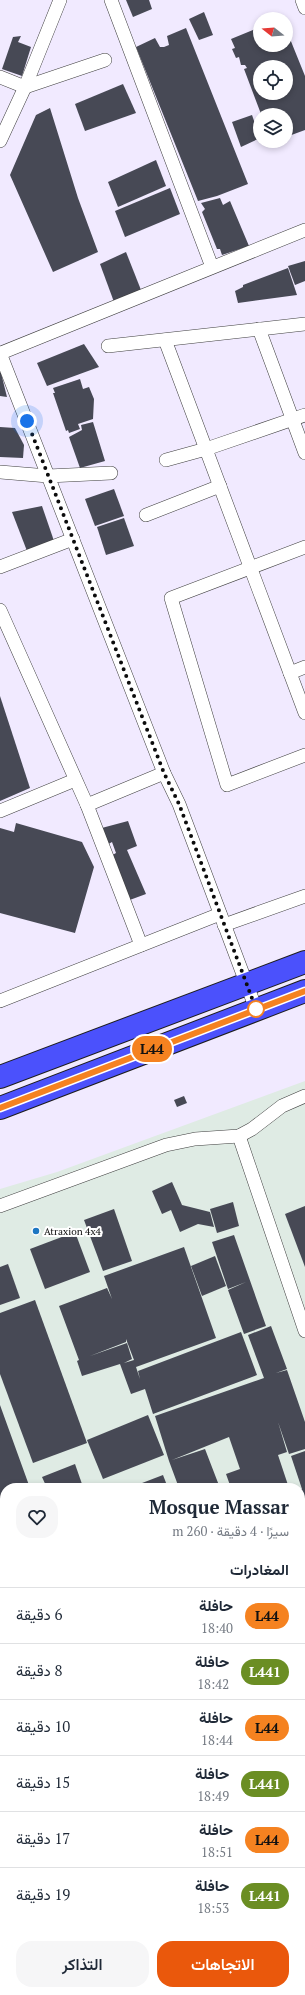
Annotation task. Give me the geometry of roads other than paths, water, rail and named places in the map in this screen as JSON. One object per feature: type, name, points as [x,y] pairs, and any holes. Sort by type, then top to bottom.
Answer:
[{"type":"highway","points":[[0,1077],[305,962]]},
{"type":"highway","points":[[0,1108],[305,991]]},
{"type":"street","points":[[0,141],[25,87],[60,0]]},
{"type":"street","points":[[111,0],[212,267]]},
{"type":"street","points":[[302,0],[305,8]]},
{"type":"street","points":[[0,77],[25,87],[105,60]]},
{"type":"street","points":[[256,1009],[179,804],[164,773],[0,353],[305,230]]},
{"type":"street","points":[[108,346],[305,324]]},
{"type":"street","points":[[259,329],[299,417],[305,453]]},
{"type":"street","points":[[165,340],[305,713]]},
{"type":"street","points":[[166,460],[206,450],[299,417]]},
{"type":"street","points":[[0,472],[48,476],[111,473]]},
{"type":"street","points":[[146,514],[220,486]]},
{"type":"street","points":[[0,567],[73,539]]},
{"type":"street","points":[[305,547],[171,598],[227,785],[305,755]]},
{"type":"street","points":[[0,610],[86,805],[141,945]]},
{"type":"street","points":[[290,673],[305,667]]},
{"type":"street","points":[[86,805],[164,773]]},
{"type":"street","points":[[0,811],[75,780]]},
{"type":"street","points":[[1,999],[141,945],[222,919],[305,896]]},
{"type":"street","points":[[0,1206],[166,1145],[195,1139],[239,1136],[252,1129],[282,1106],[305,1096]]},
{"type":"street","points":[[239,1136],[305,1331]]},
{"type":"place","name":"Atraxion 4x4","points":[[36,1231]]}]
